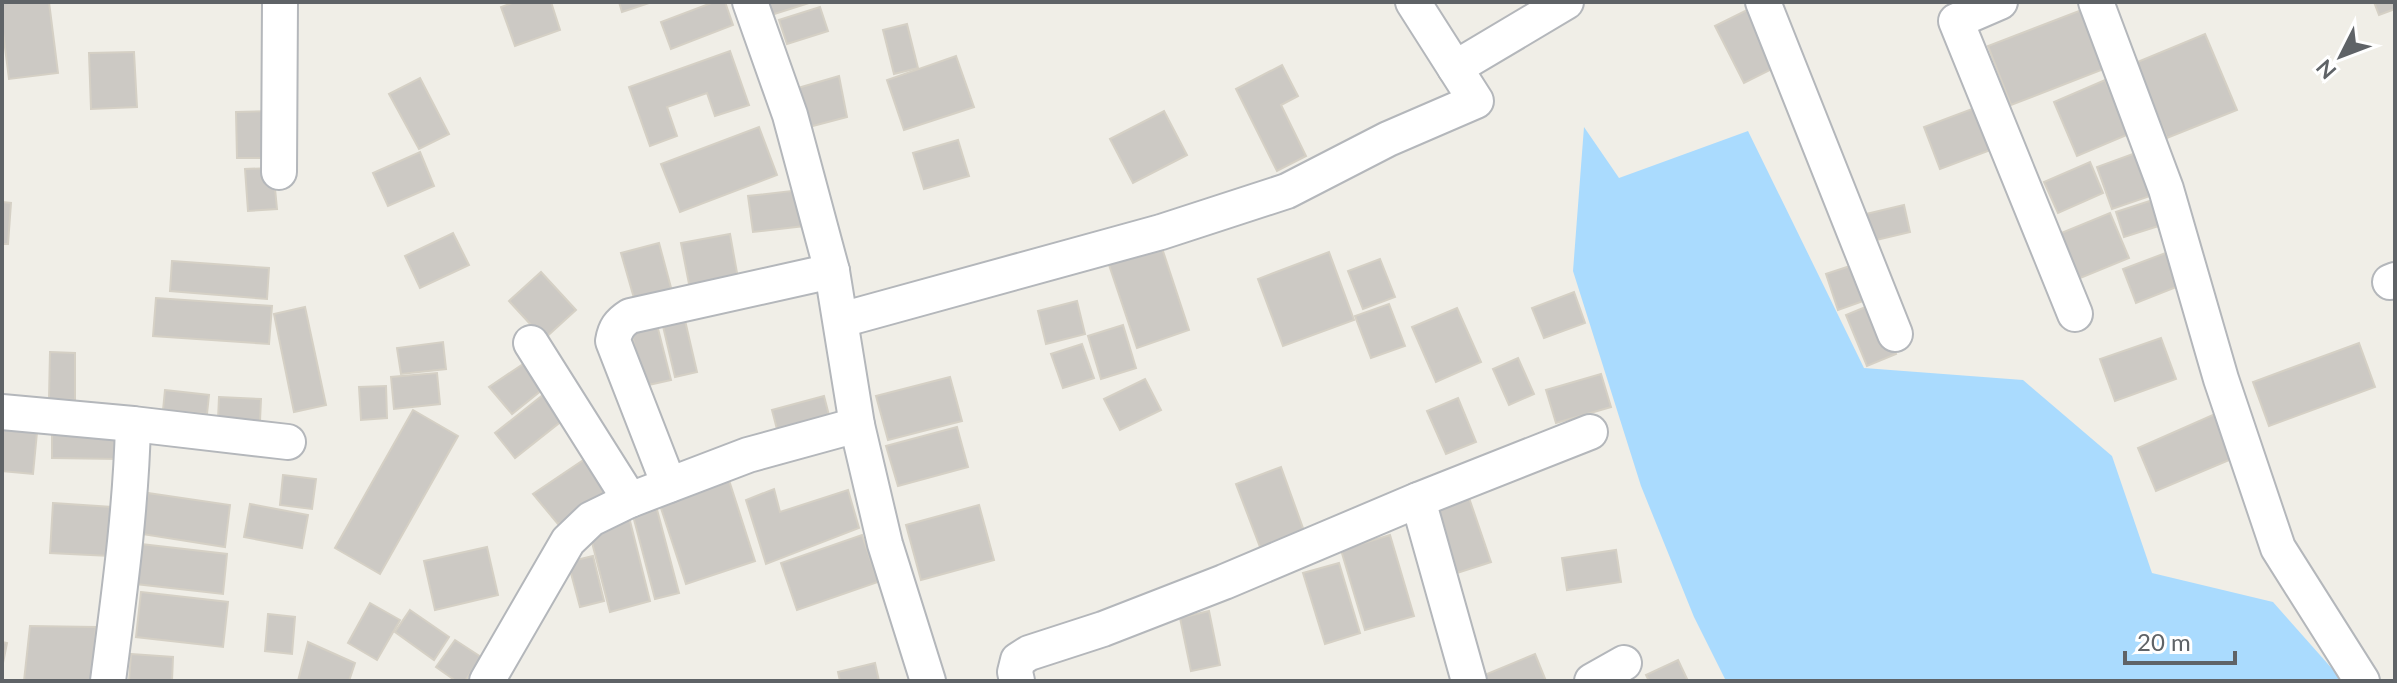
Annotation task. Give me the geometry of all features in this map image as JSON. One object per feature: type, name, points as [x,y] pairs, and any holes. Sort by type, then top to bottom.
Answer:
[{"type":"street","points":[[750,2],[790,115],[832,271],[857,425],[885,544],[928,681]]},
{"type":"street","points":[[841,320],[1161,232],[1287,191],[1388,139],[1476,101],[1413,2]]},
{"type":"street","points":[[1455,68],[1566,2]]},
{"type":"street","points":[[1763,2],[1895,334]]},
{"type":"street","points":[[2000,2],[1956,21],[2075,314]]},
{"type":"street","points":[[2096,2],[2166,189],[2221,379],[2278,548],[2362,681]]},
{"type":"street","points":[[279,172],[287,4]]},
{"type":"street","points":[[669,485],[613,341],[615,330],[630,316],[832,271]]},
{"type":"street","points":[[531,343],[630,500]]},
{"type":"street","points":[[2,412],[288,442]]},
{"type":"street","points":[[108,681],[126,537],[133,424]]},
{"type":"street","points":[[487,681],[568,541],[591,519],[630,500],[748,455],[857,425]]},
{"type":"street","points":[[1017,681],[1015,672],[1018,660],[1029,653],[1143,614],[1590,432]]},
{"type":"street","points":[[1418,500],[1469,681]]},
{"type":"street","points":[[1592,681],[1624,663]]},
{"type":"water","points":[[1584,127],[1619,178],[1748,131],[1864,368],[2023,380],[2112,456],[2152,573],[2273,602],[2343,681],[1726,681],[1694,617],[1641,486],[1573,271]]},
{"type":"building","points":[[2,2],[49,2],[58,73],[9,79]]},
{"type":"building","points":[[515,2],[551,2],[560,30],[515,46],[501,7]]},
{"type":"building","points":[[619,2],[652,2],[622,12]]},
{"type":"building","points":[[714,2],[725,2],[733,25],[671,49],[661,22]]},
{"type":"building","points":[[763,2],[809,2],[809,3],[768,16]]},
{"type":"building","points":[[2374,2],[2395,2],[2395,9],[2379,15]]},
{"type":"building","points":[[2092,6],[2114,65],[2011,105],[1988,46]]},
{"type":"building","points":[[820,7],[828,31],[787,44],[779,20]]},
{"type":"building","points":[[1751,8],[1780,65],[1744,83],[1715,26]]},
{"type":"building","points":[[907,24],[918,68],[894,74],[883,30]]},
{"type":"building","points":[[2205,34],[2237,110],[2167,138],[2135,63]]},
{"type":"building","points":[[730,51],[749,105],[715,116],[707,93],[667,107],[677,136],[650,146],[629,87]]},
{"type":"building","points":[[134,52],[137,107],[91,109],[89,53]]},
{"type":"building","points":[[956,56],[974,107],[904,130],[887,80]]},
{"type":"building","points":[[1282,65],[1298,96],[1281,105],[1306,156],[1277,171],[1236,89]]},
{"type":"building","points":[[839,76],[847,117],[809,127],[798,88]]},
{"type":"building","points":[[420,78],[449,134],[419,149],[389,94]]},
{"type":"building","points":[[2105,80],[2129,134],[2077,156],[2054,102]]},
{"type":"building","points":[[1988,103],[2004,145],[1940,169],[1924,127]]},
{"type":"building","points":[[276,111],[277,158],[237,158],[236,112]]},
{"type":"building","points":[[1164,111],[1187,155],[1133,183],[1110,139]]},
{"type":"building","points":[[759,127],[777,175],[680,212],[661,164]]},
{"type":"building","points":[[958,140],[969,176],[924,189],[913,153]]},
{"type":"building","points":[[2141,151],[2156,194],[2112,209],[2097,167]]},
{"type":"building","points":[[420,152],[434,186],[388,206],[373,173]]},
{"type":"building","points":[[2090,162],[2103,193],[2058,213],[2044,182]]},
{"type":"building","points":[[273,168],[277,209],[248,211],[245,169]]},
{"type":"building","points":[[800,190],[804,226],[753,232],[748,196]]},
{"type":"building","points":[[2162,197],[2171,222],[2124,237],[2116,212]]},
{"type":"building","points":[[2,202],[11,203],[8,244],[2,244]]},
{"type":"building","points":[[1904,205],[1910,232],[1872,241],[1866,214]]},
{"type":"building","points":[[2110,213],[2129,258],[2073,281],[2054,236]]},
{"type":"building","points":[[453,233],[469,265],[420,288],[405,256]]},
{"type":"building","points":[[730,234],[739,284],[691,294],[681,243]]},
{"type":"building","points":[[1160,242],[1189,330],[1137,348],[1107,259]]},
{"type":"building","points":[[659,243],[673,295],[636,305],[621,253]]},
{"type":"building","points":[[2171,251],[2184,284],[2136,303],[2123,269]]},
{"type":"building","points":[[1329,252],[1354,320],[1283,346],[1258,279]]},
{"type":"building","points":[[1380,259],[1395,297],[1363,309],[1348,271]]},
{"type":"building","points":[[172,261],[269,268],[267,299],[170,291]]},
{"type":"building","points":[[1859,263],[1872,298],[1838,310],[1826,274]]},
{"type":"building","points":[[541,272],[576,310],[544,339],[509,301]]},
{"type":"building","points":[[1574,292],[1585,323],[1544,338],[1532,308]]},
{"type":"building","points":[[156,298],[272,306],[269,344],[153,336]]},
{"type":"building","points":[[1077,301],[1085,334],[1046,344],[1038,311]]},
{"type":"building","points":[[1875,303],[1896,354],[1867,366],[1846,315]]},
{"type":"building","points":[[1389,304],[1405,346],[1371,358],[1355,316]]},
{"type":"building","points":[[305,307],[326,405],[294,412],[274,314]]},
{"type":"building","points":[[1457,308],[1481,362],[1436,382],[1412,327]]},
{"type":"building","points":[[684,316],[697,372],[675,377],[662,322]]},
{"type":"building","points":[[655,317],[671,380],[644,386],[629,323]]},
{"type":"building","points":[[1123,325],[1136,368],[1101,379],[1088,336]]},
{"type":"building","points":[[2161,338],[2176,379],[2115,401],[2100,359]]},
{"type":"building","points":[[443,342],[446,369],[401,374],[397,348]]},
{"type":"building","points":[[2359,343],[2375,387],[2269,426],[2253,382]]},
{"type":"building","points":[[1082,344],[1094,378],[1063,388],[1051,354]]},
{"type":"building","points":[[50,352],[75,353],[75,400],[49,399]]},
{"type":"building","points":[[1518,358],[1534,394],[1509,405],[1493,369]]},
{"type":"building","points":[[529,360],[548,385],[512,414],[489,387]]},
{"type":"building","points":[[437,373],[440,404],[394,409],[391,377]]},
{"type":"building","points":[[1601,374],[1611,407],[1556,423],[1546,390]]},
{"type":"building","points":[[950,377],[962,421],[888,440],[876,396]]},
{"type":"building","points":[[1145,379],[1161,410],[1120,430],[1104,399]]},
{"type":"building","points":[[386,386],[387,418],[361,420],[359,387]]},
{"type":"building","points":[[165,390],[209,395],[207,414],[163,410]]},
{"type":"building","points":[[548,391],[568,416],[515,458],[495,433]]},
{"type":"building","points":[[824,396],[831,423],[779,437],[772,410]]},
{"type":"building","points":[[219,397],[261,399],[260,421],[218,420]]},
{"type":"building","points":[[1458,398],[1476,442],[1446,454],[1427,411]]},
{"type":"building","points":[[413,410],[458,436],[380,574],[335,548]]},
{"type":"building","points":[[2215,414],[2234,458],[2156,491],[2138,448]]},
{"type":"building","points":[[2,419],[38,422],[33,474],[2,471]]},
{"type":"building","points":[[957,427],[968,467],[898,486],[886,446]]},
{"type":"building","points":[[52,429],[118,430],[118,459],[52,458]]},
{"type":"building","points":[[591,455],[618,496],[558,524],[533,494]]},
{"type":"building","points":[[1281,467],[1304,531],[1260,547],[1236,484]]},
{"type":"building","points":[[727,474],[755,561],[686,584],[657,496]]},
{"type":"building","points":[[283,475],[316,479],[312,509],[280,505]]},
{"type":"building","points":[[774,489],[780,512],[848,490],[859,528],[766,564],[746,500]]},
{"type":"building","points":[[148,493],[230,505],[225,547],[142,534]]},
{"type":"building","points":[[1468,495],[1491,562],[1457,573],[1434,506]]},
{"type":"building","points":[[655,502],[679,593],[655,599],[631,508]]},
{"type":"building","points":[[53,503],[112,507],[110,556],[50,553]]},
{"type":"building","points":[[250,504],[308,515],[302,548],[244,537]]},
{"type":"building","points":[[979,505],[994,560],[921,580],[906,525]]},
{"type":"building","points":[[629,517],[650,601],[610,612],[588,527]]},
{"type":"building","points":[[862,535],[878,582],[797,610],[781,563]]},
{"type":"building","points":[[1390,535],[1414,616],[1365,630],[1341,550]]},
{"type":"building","points":[[141,544],[227,554],[223,594],[136,584]]},
{"type":"building","points":[[487,547],[498,595],[435,610],[424,561]]},
{"type":"building","points":[[1616,550],[1621,582],[1567,590],[1562,558]]},
{"type":"building","points":[[593,556],[604,601],[580,607],[568,562]]},
{"type":"building","points":[[1339,563],[1360,633],[1325,644],[1303,573]]},
{"type":"building","points":[[141,592],[228,602],[223,647],[136,637]]},
{"type":"building","points":[[370,603],[400,620],[377,660],[348,643]]},
{"type":"building","points":[[410,610],[449,637],[434,660],[395,632]]},
{"type":"building","points":[[1209,611],[1220,665],[1191,671],[1180,618]]},
{"type":"building","points":[[268,614],[295,617],[292,654],[265,651]]},
{"type":"building","points":[[30,626],[96,627],[92,681],[24,681]]},
{"type":"building","points":[[455,640],[481,657],[465,681],[456,681],[436,667]]},
{"type":"building","points":[[2,642],[7,643],[2,668]]},
{"type":"building","points":[[308,642],[355,663],[349,681],[298,681]]},
{"type":"building","points":[[131,654],[173,657],[172,681],[129,681]]},
{"type":"building","points":[[1535,654],[1546,681],[1475,679]]},
{"type":"building","points":[[1678,660],[1688,681],[1649,681],[1646,675]]},
{"type":"building","points":[[875,663],[879,681],[840,681],[838,672]]}]
